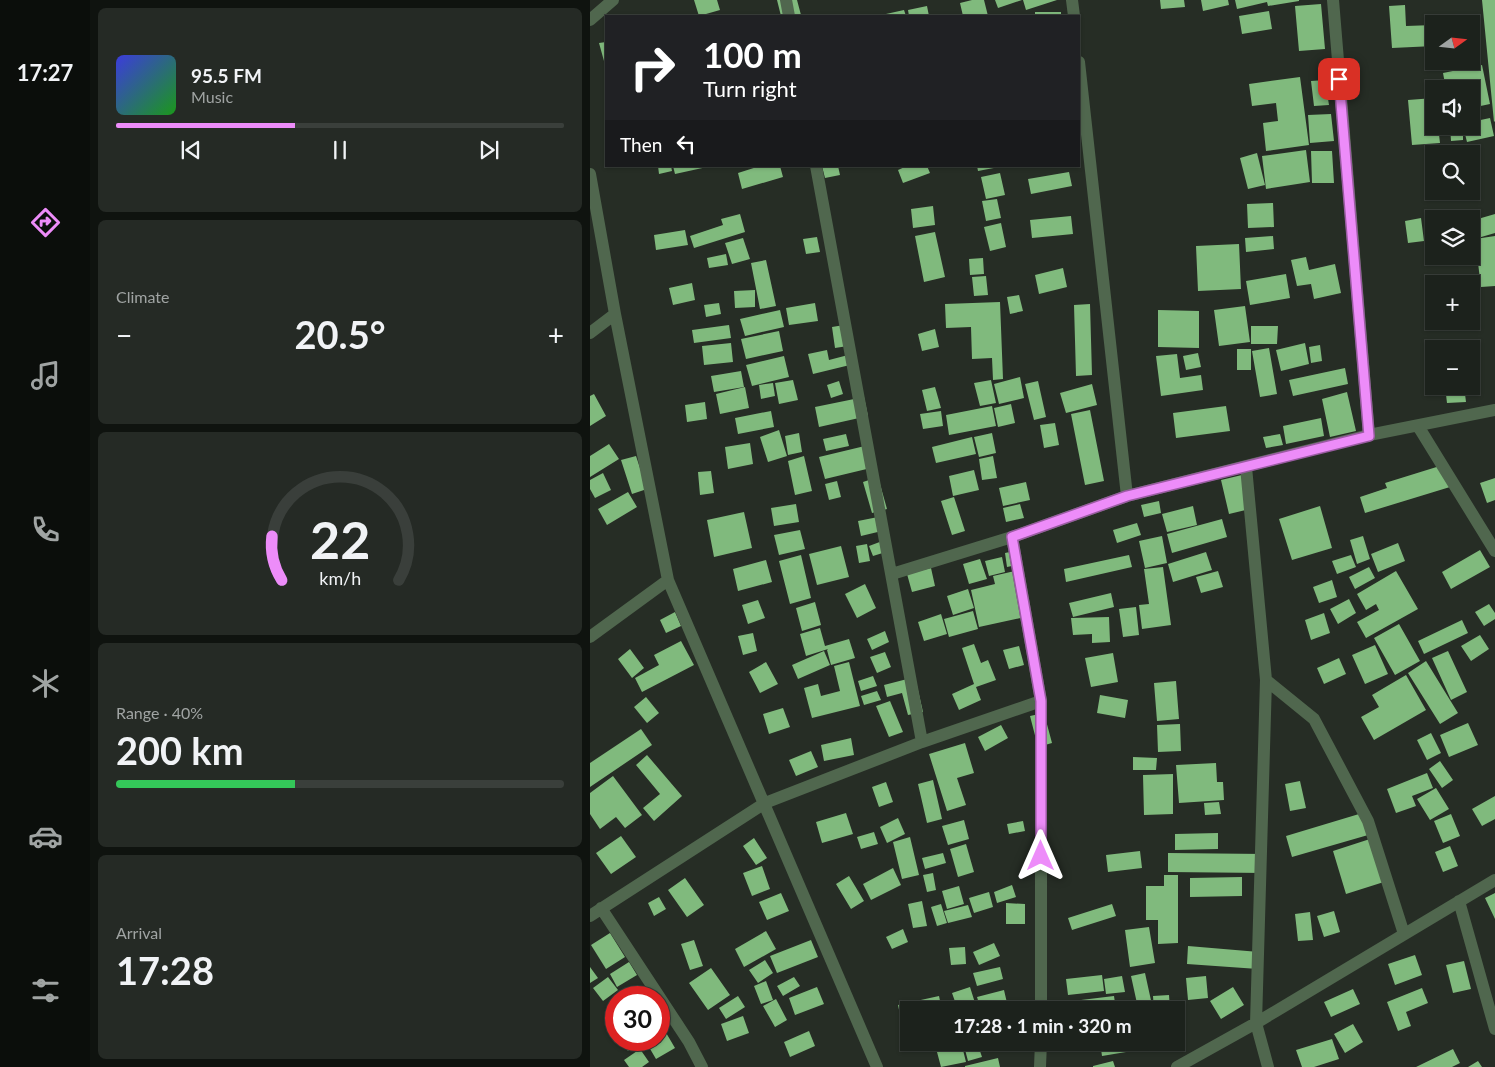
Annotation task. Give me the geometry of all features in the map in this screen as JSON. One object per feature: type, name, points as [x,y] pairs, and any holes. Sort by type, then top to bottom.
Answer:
[{"type":"street","points":[[590,20],[613,0]]},
{"type":"street","points":[[786,0],[789,15]]},
{"type":"street","points":[[1072,0],[1074,15]]},
{"type":"street","points":[[1333,0],[1369,436]]},
{"type":"street","points":[[1080,71],[1127,496]]},
{"type":"street","points":[[816,167],[922,742]]},
{"type":"street","points":[[590,174],[615,314],[668,580],[877,1067]]},
{"type":"street","points":[[590,333],[615,314]]},
{"type":"street","points":[[892,574],[1012,537],[1127,496],[1369,436],[1495,410]]},
{"type":"street","points":[[1418,426],[1495,551]]},
{"type":"street","points":[[1246,467],[1266,680],[1256,1023],[1268,1067]]},
{"type":"street","points":[[1012,537],[1041,701],[1040,1001]]},
{"type":"street","points":[[590,637],[668,580]]},
{"type":"street","points":[[1266,680],[1314,719],[1368,821],[1404,934]]},
{"type":"street","points":[[590,916],[765,803],[922,742],[1041,701]]},
{"type":"street","points":[[1177,1067],[1256,1023],[1495,880]]},
{"type":"street","points":[[1459,901],[1495,1029]]},
{"type":"street","points":[[602,908],[702,1067]]},
{"type":"street","points":[[1040,1051],[1040,1067]]},
{"type":"building","points":[[694,0],[717,0],[720,10],[699,15]]},
{"type":"building","points":[[777,0],[797,0],[801,15],[781,15]]},
{"type":"building","points":[[984,0],[988,15],[963,15],[960,3]]},
{"type":"building","points":[[995,0],[1022,0],[998,8]]},
{"type":"building","points":[[1023,0],[1057,0],[1026,10]]},
{"type":"building","points":[[1160,0],[1184,0],[1185,7],[1161,9]]},
{"type":"building","points":[[1201,0],[1228,0],[1229,5],[1203,11]]},
{"type":"building","points":[[1235,0],[1299,1],[1268,6],[1267,2],[1237,9]]},
{"type":"building","points":[[1482,0],[1495,0],[1494,122]]},
{"type":"building","points":[[1321,4],[1325,49],[1299,51],[1295,6]]},
{"type":"building","points":[[1405,5],[1406,26],[1425,25],[1425,46],[1392,48],[1389,6]]},
{"type":"building","points":[[927,6],[929,15],[909,15],[908,10]]},
{"type":"building","points":[[904,10],[906,15],[886,15]]},
{"type":"building","points":[[1269,11],[1272,29],[1242,34],[1239,16]]},
{"type":"building","points":[[1035,12],[1061,12],[1061,15],[1035,15]]},
{"type":"building","points":[[605,42],[604,61],[599,43]]},
{"type":"building","points":[[1480,65],[1482,65],[1490,104],[1480,106],[1480,80],[1444,80],[1443,73],[1458,70],[1480,70]]},
{"type":"building","points":[[1300,77],[1309,145],[1266,151],[1263,123],[1278,121],[1276,103],[1252,106],[1249,84]]},
{"type":"building","points":[[1325,80],[1329,105],[1314,106],[1311,81]]},
{"type":"building","points":[[1425,99],[1425,135],[1439,135],[1440,143],[1412,145],[1408,100]]},
{"type":"building","points":[[1331,114],[1334,141],[1310,143],[1308,115]]},
{"type":"building","points":[[1490,118],[1494,136],[1467,142],[1465,135],[1480,135],[1480,120]]},
{"type":"building","points":[[1451,135],[1463,135],[1463,140],[1451,141]]},
{"type":"building","points":[[1306,150],[1310,182],[1266,189],[1262,156]]},
{"type":"building","points":[[1311,151],[1332,151],[1334,183],[1312,183]]},
{"type":"building","points":[[1257,153],[1265,185],[1248,189],[1240,158]]},
{"type":"building","points":[[658,167],[671,167],[672,171],[659,174]]},
{"type":"building","points":[[673,167],[707,167],[675,174]]},
{"type":"building","points":[[757,167],[780,167],[783,177],[742,189],[738,173]]},
{"type":"building","points":[[822,167],[838,167],[840,175],[825,178]]},
{"type":"building","points":[[905,167],[927,167],[930,173],[903,183],[898,170]]},
{"type":"building","points":[[977,167],[999,167],[978,171]]},
{"type":"building","points":[[1069,172],[1072,186],[1031,194],[1028,179]]},
{"type":"building","points":[[1000,173],[1005,195],[986,199],[981,177]]},
{"type":"building","points":[[997,199],[1001,218],[986,221],[982,201]]},
{"type":"building","points":[[1273,203],[1274,227],[1248,228],[1247,204]]},
{"type":"building","points":[[933,206],[935,225],[913,228],[911,209]]},
{"type":"building","points":[[740,214],[745,232],[694,248],[690,236],[723,225],[721,219]]},
{"type":"building","points":[[1495,214],[1495,233],[1480,237],[1480,218]]},
{"type":"building","points":[[1071,216],[1073,234],[1032,238],[1030,220]]},
{"type":"building","points":[[1421,218],[1424,241],[1408,243],[1405,221]]},
{"type":"building","points":[[1001,223],[1006,247],[990,251],[984,227]]},
{"type":"building","points":[[685,230],[688,245],[656,250],[654,235]]},
{"type":"building","points":[[935,232],[945,277],[924,282],[915,236]]},
{"type":"building","points":[[1273,236],[1274,249],[1246,252],[1245,238]]},
{"type":"building","points":[[1495,236],[1495,286],[1481,287],[1478,265],[1480,265],[1480,238]]},
{"type":"building","points":[[817,237],[820,252],[806,254],[803,239]]},
{"type":"building","points":[[743,238],[750,259],[732,264],[725,243]]},
{"type":"building","points":[[1239,244],[1241,289],[1198,291],[1196,246]]},
{"type":"building","points":[[726,254],[728,265],[709,268],[707,258]]},
{"type":"building","points":[[1306,257],[1309,270],[1335,264],[1341,293],[1314,299],[1311,284],[1297,286],[1291,260]]},
{"type":"building","points":[[983,258],[984,274],[970,275],[969,259]]},
{"type":"building","points":[[766,260],[776,306],[760,309],[751,263]]},
{"type":"building","points":[[1063,268],[1067,287],[1039,294],[1035,275]]},
{"type":"building","points":[[1286,274],[1290,298],[1250,305],[1246,281]]},
{"type":"building","points":[[986,276],[988,295],[974,296],[972,277]]},
{"type":"building","points":[[692,283],[695,300],[673,305],[669,288]]},
{"type":"building","points":[[755,290],[755,307],[735,308],[734,291]]},
{"type":"building","points":[[1019,295],[1023,311],[1010,314],[1007,297]]},
{"type":"building","points":[[1000,302],[1003,379],[993,380],[992,358],[972,359],[971,327],[946,328],[945,304]]},
{"type":"building","points":[[719,303],[721,314],[706,317],[704,305]]},
{"type":"building","points":[[815,303],[818,321],[789,325],[786,308]]},
{"type":"building","points":[[1090,304],[1092,375],[1076,376],[1074,305]]},
{"type":"building","points":[[1245,306],[1250,342],[1219,346],[1214,310]]},
{"type":"building","points":[[780,310],[784,327],[745,336],[740,319]]},
{"type":"building","points":[[1158,310],[1199,311],[1199,348],[1158,347]]},
{"type":"building","points":[[850,324],[854,345],[835,348],[832,327]]},
{"type":"building","points":[[729,325],[731,338],[694,343],[692,330]]},
{"type":"building","points":[[1251,326],[1278,326],[1277,344],[1251,344]]},
{"type":"building","points":[[935,329],[939,347],[922,351],[918,334]]},
{"type":"building","points":[[779,331],[783,351],[746,359],[741,339]]},
{"type":"building","points":[[731,343],[733,362],[704,365],[702,346]]},
{"type":"building","points":[[1305,343],[1309,364],[1281,371],[1276,350]]},
{"type":"building","points":[[1320,345],[1322,361],[1311,363],[1309,347]]},
{"type":"building","points":[[1269,348],[1277,394],[1260,397],[1252,351]]},
{"type":"building","points":[[1237,349],[1251,349],[1251,370],[1237,370]]},
{"type":"building","points":[[827,350],[829,360],[852,354],[854,364],[813,374],[808,354]]},
{"type":"building","points":[[1198,353],[1201,367],[1186,370],[1183,356]]},
{"type":"building","points":[[1177,354],[1180,378],[1201,375],[1203,390],[1161,396],[1156,356]]},
{"type":"building","points":[[784,356],[789,377],[752,386],[746,365]]},
{"type":"building","points":[[1345,368],[1348,384],[1293,396],[1289,380]]},
{"type":"building","points":[[741,371],[744,387],[714,392],[711,376]]},
{"type":"building","points":[[1020,377],[1024,398],[999,404],[994,384]]},
{"type":"building","points":[[793,380],[798,400],[779,404],[775,383]]},
{"type":"building","points":[[991,380],[996,403],[980,406],[974,383]]},
{"type":"building","points":[[839,381],[843,394],[831,398],[827,385]]},
{"type":"building","points":[[1038,381],[1046,417],[1034,420],[1025,384]]},
{"type":"building","points":[[773,383],[775,396],[761,399],[759,385]]},
{"type":"building","points":[[1092,384],[1097,405],[1066,413],[1060,393]]},
{"type":"building","points":[[745,387],[749,408],[720,414],[716,394]]},
{"type":"building","points":[[935,387],[941,408],[927,411],[922,390]]},
{"type":"building","points":[[1347,392],[1356,431],[1330,437],[1322,399]]},
{"type":"building","points":[[594,394],[606,416],[590,426],[590,396]]},
{"type":"building","points":[[1446,395],[1465,395],[1466,402],[1447,403]]},
{"type":"building","points":[[864,397],[868,416],[819,427],[815,407]]},
{"type":"building","points":[[705,402],[707,419],[687,422],[685,405]]},
{"type":"building","points":[[1011,404],[1015,423],[998,427],[994,408]]},
{"type":"building","points":[[992,406],[996,426],[949,435],[946,415]]},
{"type":"building","points":[[1226,406],[1230,431],[1176,438],[1173,413]]},
{"type":"building","points":[[1090,410],[1104,481],[1085,485],[1071,414]]},
{"type":"building","points":[[771,411],[774,427],[738,434],[735,418]]},
{"type":"building","points":[[941,411],[943,426],[923,429],[920,414]]},
{"type":"building","points":[[1321,418],[1324,436],[1286,444],[1283,426]]},
{"type":"building","points":[[1055,423],[1059,445],[1044,448],[1040,425]]},
{"type":"building","points":[[779,430],[787,456],[768,462],[760,437]]},
{"type":"building","points":[[799,433],[802,452],[788,455],[785,436]]},
{"type":"building","points":[[992,433],[996,453],[979,457],[974,437]]},
{"type":"building","points":[[846,434],[849,446],[826,451],[823,439]]},
{"type":"building","points":[[1280,434],[1283,445],[1266,448],[1263,437]]},
{"type":"building","points":[[972,437],[976,454],[936,463],[932,447]]},
{"type":"building","points":[[750,443],[753,464],[728,469],[725,447]]},
{"type":"building","points":[[609,444],[619,459],[590,477],[590,456]]},
{"type":"building","points":[[869,445],[875,467],[825,479],[819,457]]},
{"type":"building","points":[[636,456],[647,489],[632,494],[621,460]]},
{"type":"building","points":[[804,456],[812,491],[795,495],[788,461]]},
{"type":"building","points":[[993,456],[997,478],[982,480],[979,459]]},
{"type":"building","points":[[1443,465],[1450,487],[1365,513],[1360,497],[1387,488],[1385,483]]},
{"type":"building","points":[[974,470],[979,490],[953,496],[949,476]]},
{"type":"building","points":[[711,471],[714,493],[700,495],[698,472]]},
{"type":"building","points":[[603,473],[611,490],[595,498],[590,489],[590,480]]},
{"type":"building","points":[[1246,474],[1254,508],[1229,514],[1221,480]]},
{"type":"building","points":[[878,477],[887,509],[872,513],[863,482]]},
{"type":"building","points":[[1495,478],[1495,500],[1487,503],[1480,483]]},
{"type":"building","points":[[837,481],[841,497],[829,500],[825,484]]},
{"type":"building","points":[[1026,482],[1030,500],[1003,506],[999,488]]},
{"type":"building","points":[[628,492],[637,507],[607,525],[598,509]]},
{"type":"building","points":[[954,497],[965,531],[952,535],[941,501]]},
{"type":"building","points":[[1159,501],[1161,513],[1144,517],[1141,505]]},
{"type":"building","points":[[796,504],[799,522],[774,526],[771,508]]},
{"type":"building","points":[[1020,504],[1024,518],[1006,522],[1003,508]]},
{"type":"building","points":[[1193,506],[1197,525],[1167,532],[1162,514]]},
{"type":"building","points":[[1320,506],[1332,548],[1292,560],[1279,519]]},
{"type":"building","points":[[744,512],[752,548],[714,557],[707,520]]},
{"type":"building","points":[[883,516],[886,530],[861,536],[858,521]]},
{"type":"building","points":[[1222,519],[1227,537],[1172,553],[1167,534]]},
{"type":"building","points":[[1137,523],[1141,535],[1117,543],[1113,530]]},
{"type":"building","points":[[800,530],[805,549],[779,555],[774,535]]},
{"type":"building","points":[[1162,536],[1167,563],[1145,568],[1139,541]]},
{"type":"building","points":[[1363,536],[1370,559],[1357,564],[1350,540]]},
{"type":"building","points":[[885,540],[889,551],[873,556],[869,546]]},
{"type":"building","points":[[1398,543],[1405,561],[1378,572],[1371,554]]},
{"type":"building","points":[[867,544],[870,561],[859,563],[856,546]]},
{"type":"building","points":[[841,546],[849,577],[817,585],[809,554]]},
{"type":"building","points":[[1019,550],[1021,564],[1007,567],[1005,553]]},
{"type":"building","points":[[1480,550],[1490,567],[1451,589],[1442,572]]},
{"type":"building","points":[[1206,552],[1212,570],[1173,582],[1168,564]]},
{"type":"building","points":[[801,555],[811,598],[790,604],[779,561]]},
{"type":"building","points":[[1129,555],[1132,567],[1066,582],[1064,569]]},
{"type":"building","points":[[1351,555],[1356,567],[1337,574],[1332,561]]},
{"type":"building","points":[[1002,557],[1005,572],[989,576],[985,561]]},
{"type":"building","points":[[980,559],[987,579],[969,584],[963,564]]},
{"type":"building","points":[[766,560],[772,582],[738,591],[733,569]]},
{"type":"building","points":[[1163,567],[1171,625],[1142,629],[1139,605],[1149,604],[1144,569]]},
{"type":"building","points":[[1369,567],[1375,578],[1355,589],[1349,577]]},
{"type":"building","points":[[931,568],[935,586],[912,592],[907,574]]},
{"type":"building","points":[[1019,570],[1030,616],[979,627],[971,590],[995,584],[993,576]]},
{"type":"building","points":[[1218,571],[1223,587],[1201,593],[1196,577]]},
{"type":"building","points":[[1396,571],[1418,609],[1366,638],[1357,622],[1379,610],[1376,604],[1366,610],[1357,594]]},
{"type":"building","points":[[1332,580],[1337,597],[1319,603],[1313,587]]},
{"type":"building","points":[[865,584],[876,608],[857,618],[845,594]]},
{"type":"building","points":[[968,589],[974,608],[953,615],[947,596]]},
{"type":"building","points":[[1111,593],[1114,607],[1073,617],[1069,603]]},
{"type":"building","points":[[1349,599],[1356,613],[1338,624],[1330,609]]},
{"type":"building","points":[[758,600],[765,618],[748,624],[742,605]]},
{"type":"building","points":[[815,602],[821,625],[802,631],[796,608]]},
{"type":"building","points":[[1489,604],[1495,613],[1495,619],[1484,626],[1475,612]]},
{"type":"building","points":[[1136,607],[1139,635],[1123,637],[1119,609]]},
{"type":"building","points":[[973,611],[978,629],[949,637],[944,619]]},
{"type":"building","points":[[675,612],[681,626],[666,633],[660,620]]},
{"type":"building","points":[[1324,613],[1330,633],[1311,640],[1305,620]]},
{"type":"building","points":[[941,614],[947,634],[924,641],[918,622]]},
{"type":"building","points":[[1109,617],[1110,642],[1092,643],[1092,634],[1073,635],[1071,618]]},
{"type":"building","points":[[1462,620],[1468,633],[1424,654],[1418,641]]},
{"type":"building","points":[[1399,624],[1420,661],[1395,675],[1374,638]]},
{"type":"building","points":[[820,628],[825,646],[849,639],[855,658],[831,665],[828,649],[806,656],[800,634]]},
{"type":"building","points":[[885,631],[889,642],[872,650],[867,639]]},
{"type":"building","points":[[753,633],[757,651],[743,655],[738,636]]},
{"type":"building","points":[[1480,635],[1489,649],[1471,661],[1461,646]]},
{"type":"building","points":[[681,641],[694,665],[642,692],[635,678],[659,665],[654,655]]},
{"type":"building","points":[[974,644],[981,663],[988,660],[996,680],[976,687],[981,700],[959,710],[952,694],[974,684],[962,648]]},
{"type":"building","points":[[1375,645],[1388,674],[1365,684],[1352,655]]},
{"type":"building","points":[[1019,646],[1024,665],[1009,669],[1003,650]]},
{"type":"building","points":[[630,649],[644,668],[632,678],[618,659]]},
{"type":"building","points":[[824,651],[830,665],[798,679],[792,665]]},
{"type":"building","points":[[1448,651],[1467,692],[1451,700],[1432,658]]},
{"type":"building","points":[[885,652],[891,667],[877,673],[870,657]]},
{"type":"building","points":[[1113,653],[1118,682],[1091,687],[1085,658]]},
{"type":"building","points":[[1339,658],[1346,674],[1324,684],[1317,668]]},
{"type":"building","points":[[1426,661],[1458,713],[1440,724],[1408,673]]},
{"type":"building","points":[[766,662],[778,684],[760,693],[749,672]]},
{"type":"building","points":[[849,662],[860,706],[812,718],[804,688],[818,684],[821,696],[840,691],[834,666]]},
{"type":"building","points":[[1406,675],[1426,710],[1374,740],[1361,717],[1379,707],[1372,695]]},
{"type":"building","points":[[873,676],[877,686],[861,691],[858,681]]},
{"type":"building","points":[[915,677],[923,712],[908,715],[902,693],[887,697],[884,685]]},
{"type":"building","points":[[1176,681],[1179,719],[1157,721],[1154,683]]},
{"type":"building","points":[[877,691],[881,700],[864,705],[861,696]]},
{"type":"building","points":[[1100,695],[1128,700],[1125,718],[1097,713]]},
{"type":"building","points":[[646,697],[659,713],[647,723],[634,707]]},
{"type":"building","points":[[890,701],[903,732],[889,737],[876,706]]},
{"type":"building","points":[[783,708],[790,727],[769,734],[763,714]]},
{"type":"building","points":[[1044,713],[1052,743],[1038,747],[1030,716]]},
{"type":"building","points":[[1468,723],[1478,745],[1449,757],[1440,735]]},
{"type":"building","points":[[1180,724],[1181,751],[1158,752],[1157,725]]},
{"type":"building","points":[[1001,725],[1008,738],[985,751],[978,737]]},
{"type":"building","points":[[641,729],[652,745],[590,787],[590,763]]},
{"type":"building","points":[[1431,733],[1441,753],[1427,760],[1417,740]]},
{"type":"building","points":[[851,738],[854,755],[824,761],[821,745]]},
{"type":"building","points":[[965,743],[974,773],[957,778],[966,805],[947,811],[929,754]]},
{"type":"building","points":[[811,751],[818,767],[796,776],[789,760]]},
{"type":"building","points":[[647,755],[682,796],[654,821],[643,808],[660,794],[636,765]]},
{"type":"building","points":[[1133,757],[1157,758],[1156,770],[1133,770]]},
{"type":"building","points":[[1440,761],[1453,780],[1442,788],[1429,769]]},
{"type":"building","points":[[1216,763],[1217,782],[1223,782],[1224,800],[1179,803],[1176,765]]},
{"type":"building","points":[[1427,773],[1433,788],[1412,796],[1416,806],[1396,813],[1387,789]]},
{"type":"building","points":[[1173,774],[1173,814],[1144,815],[1143,775]]},
{"type":"building","points":[[613,776],[642,815],[625,828],[616,817],[600,829],[590,814],[590,793]]},
{"type":"building","points":[[933,780],[942,819],[927,823],[918,784]]},
{"type":"building","points":[[1300,781],[1306,808],[1290,811],[1285,784]]},
{"type":"building","points":[[886,782],[893,802],[879,807],[872,787]]},
{"type":"building","points":[[1436,788],[1449,809],[1430,820],[1417,799]]},
{"type":"building","points":[[1495,796],[1495,819],[1482,826],[1472,809]]},
{"type":"building","points":[[1219,802],[1221,814],[1205,815],[1204,803]]},
{"type":"building","points":[[1369,811],[1375,833],[1292,857],[1286,836]]},
{"type":"building","points":[[846,813],[853,834],[822,843],[816,822]]},
{"type":"building","points":[[1451,814],[1460,836],[1443,843],[1434,821]]},
{"type":"building","points":[[898,818],[905,834],[887,843],[880,827]]},
{"type":"building","points":[[964,820],[969,839],[948,845],[942,826]]},
{"type":"building","points":[[1023,821],[1025,831],[1009,834],[1007,824]]},
{"type":"building","points":[[874,832],[878,844],[861,849],[857,837]]},
{"type":"building","points":[[1218,833],[1218,849],[1175,850],[1175,834]]},
{"type":"building","points":[[621,836],[636,857],[611,874],[596,853]]},
{"type":"building","points":[[910,837],[919,875],[902,879],[893,842]]},
{"type":"building","points":[[754,838],[767,858],[756,865],[743,846]]},
{"type":"building","points":[[1373,838],[1387,881],[1346,894],[1333,851]]},
{"type":"building","points":[[966,844],[974,872],[958,877],[950,849]]},
{"type":"building","points":[[1450,846],[1458,866],[1443,872],[1435,852]]},
{"type":"building","points":[[1140,851],[1142,868],[1108,872],[1106,855]]},
{"type":"building","points":[[943,853],[946,863],[925,869],[922,858]]},
{"type":"building","points":[[1168,853],[1265,854],[1265,873],[1168,872]]},
{"type":"building","points":[[762,866],[770,889],[752,896],[743,873]]},
{"type":"building","points":[[893,868],[901,885],[871,900],[863,884]]},
{"type":"building","points":[[933,873],[936,890],[927,892],[923,875]]},
{"type":"building","points":[[1164,875],[1178,875],[1178,943],[1158,944],[1158,920],[1146,920],[1146,886],[1164,886]]},
{"type":"building","points":[[849,876],[864,901],[851,909],[836,884]]},
{"type":"building","points":[[1242,877],[1242,896],[1190,897],[1190,878]]},
{"type":"building","points":[[685,878],[704,905],[687,917],[668,890]]},
{"type":"building","points":[[1012,885],[1016,897],[997,903],[994,892]]},
{"type":"building","points":[[959,886],[964,904],[947,909],[942,891]]},
{"type":"building","points":[[989,892],[993,907],[974,913],[969,898]]},
{"type":"building","points":[[781,893],[789,911],[767,920],[759,902]]},
{"type":"building","points":[[1495,893],[1495,919],[1485,898]]},
{"type":"building","points":[[659,897],[666,909],[654,916],[648,903]]},
{"type":"building","points":[[922,901],[927,926],[913,928],[908,904]]},
{"type":"building","points":[[1006,903],[1025,904],[1025,924],[1006,924]]},
{"type":"building","points":[[941,904],[947,923],[937,926],[931,907]]},
{"type":"building","points":[[1112,904],[1116,916],[1072,930],[1068,918]]},
{"type":"building","points":[[968,905],[972,917],[948,923],[944,911]]},
{"type":"building","points":[[1334,911],[1340,932],[1324,937],[1317,916]]},
{"type":"building","points":[[1310,912],[1313,940],[1298,941],[1295,914]]},
{"type":"building","points":[[1149,927],[1155,963],[1130,967],[1125,930]]},
{"type":"building","points":[[903,929],[908,942],[892,949],[886,937]]},
{"type":"building","points":[[766,931],[776,949],[744,967],[735,949]]},
{"type":"building","points":[[610,933],[625,957],[606,969],[591,945]]},
{"type":"building","points":[[694,940],[703,966],[690,970],[681,944]]},
{"type":"building","points":[[811,940],[818,957],[777,973],[770,956]]},
{"type":"building","points":[[994,943],[1000,956],[979,965],[973,952]]},
{"type":"building","points":[[1188,946],[1259,952],[1258,969],[1187,964]]},
{"type":"building","points":[[965,947],[966,964],[951,965],[949,948]]},
{"type":"building","points":[[1415,955],[1422,975],[1395,985],[1388,964]]},
{"type":"building","points":[[765,960],[773,973],[758,983],[749,970]]},
{"type":"building","points":[[1464,961],[1471,989],[1453,993],[1446,965]]},
{"type":"building","points":[[629,962],[637,975],[616,986],[610,974]]},
{"type":"building","points":[[590,967],[598,978],[590,983]]},
{"type":"building","points":[[1000,967],[1003,979],[977,986],[973,973]]},
{"type":"building","points":[[711,968],[730,995],[708,1010],[689,983]]},
{"type":"building","points":[[1145,973],[1151,1001],[1136,1001],[1131,976]]},
{"type":"building","points":[[1102,975],[1104,991],[1068,995],[1066,979]]},
{"type":"building","points":[[1122,976],[1125,992],[1106,994],[1104,979]]},
{"type":"building","points":[[1206,976],[1208,998],[1188,1000],[1186,978]]},
{"type":"building","points":[[608,977],[615,986],[605,986],[605,1000],[603,1001],[593,988]]},
{"type":"building","points":[[794,977],[800,986],[783,996],[777,986]]},
{"type":"building","points":[[766,981],[773,1000],[761,1004],[754,986]]},
{"type":"building","points":[[817,987],[824,1004],[795,1015],[789,998]]},
{"type":"building","points":[[970,987],[974,1001],[955,1001],[952,993]]},
{"type":"building","points":[[1233,987],[1244,1005],[1221,1019],[1210,1001]]},
{"type":"building","points":[[1422,988],[1428,1003],[1406,1012],[1411,1026],[1398,1031],[1387,1002]]},
{"type":"building","points":[[1353,989],[1360,1004],[1331,1017],[1324,1002]]},
{"type":"building","points":[[1004,990],[1007,1001],[978,1001],[977,997]]},
{"type":"building","points":[[1169,995],[1169,1001],[1153,1001],[1153,996]]},
{"type":"building","points":[[738,996],[745,1007],[726,1019],[719,1008]]},
{"type":"building","points":[[939,996],[940,1001],[916,1001]]},
{"type":"building","points":[[1114,996],[1115,1001],[1081,1001]]},
{"type":"building","points":[[776,999],[787,1020],[775,1027],[763,1006]]},
{"type":"building","points":[[743,1016],[749,1033],[727,1041],[721,1024]]},
{"type":"building","points":[[1353,1024],[1363,1042],[1345,1053],[1334,1034]]},
{"type":"building","points":[[809,1031],[815,1046],[790,1057],[784,1042]]},
{"type":"building","points":[[1332,1039],[1339,1059],[1314,1067],[1302,1067],[1296,1050]]},
{"type":"building","points":[[670,1040],[675,1048],[670,1051]]},
{"type":"building","points":[[1453,1049],[1460,1063],[1452,1067],[1416,1067]]},
{"type":"building","points":[[637,1051],[641,1051],[649,1062],[642,1067],[629,1067],[624,1060]]},
{"type":"building","points":[[651,1051],[670,1051],[656,1059]]},
{"type":"building","points":[[963,1051],[966,1062],[941,1067],[937,1052]]},
{"type":"building","points":[[965,1051],[980,1051],[982,1057],[968,1061]]},
{"type":"building","points":[[1101,1051],[1126,1052],[1102,1056]]},
{"type":"building","points":[[998,1058],[1000,1067],[965,1067],[965,1066]]},
{"type":"building","points":[[1113,1061],[1115,1067],[1093,1067],[1093,1066]]},
{"type":"building","points":[[1478,1061],[1482,1067],[1468,1067]]},
{"type":"route","points":[[1041,856],[1041,701],[1012,537],[1127,496],[1369,436],[1339,79]]}]
